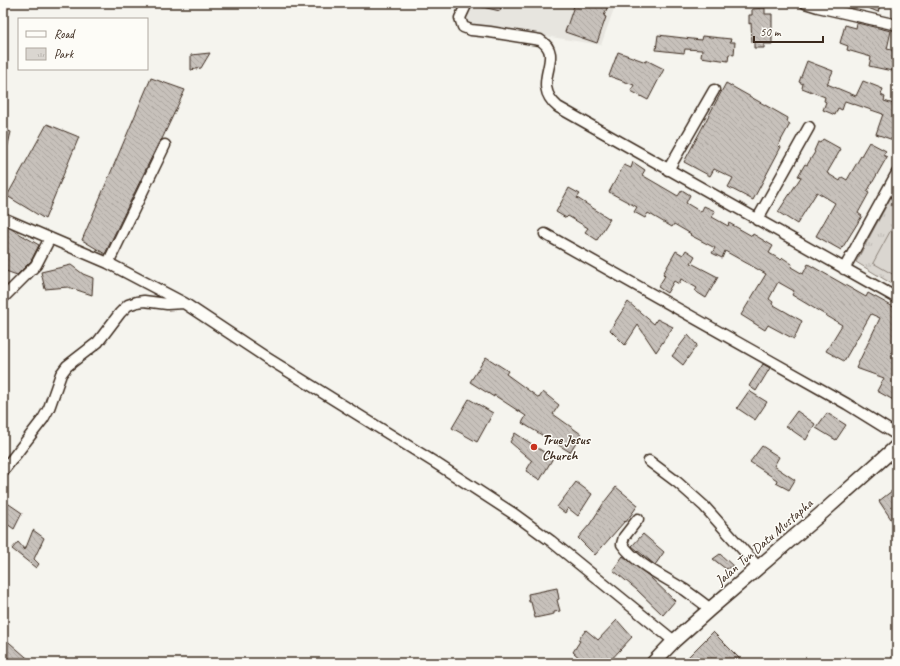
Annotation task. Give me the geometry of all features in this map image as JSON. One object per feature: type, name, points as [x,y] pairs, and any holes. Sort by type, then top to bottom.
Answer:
[{"type":"main road","name":"Jalan Tun Datu Mustapha","points":[[653,663],[674,641],[897,446]]},
{"type":"street","points":[[467,3],[460,18],[463,27],[471,30],[540,40],[547,44],[550,49],[550,58],[545,87],[551,102],[558,107],[897,298]]},
{"type":"street","points":[[805,3],[840,7],[897,24]]},
{"type":"street","points":[[668,170],[714,90]]},
{"type":"street","points":[[757,220],[809,127]]},
{"type":"street","points":[[108,263],[165,145]]},
{"type":"street","points":[[844,269],[897,173]]},
{"type":"street","points":[[3,218],[108,263],[184,303],[267,358],[434,462],[514,514],[550,541],[674,641]]},
{"type":"street","points":[[545,234],[847,404],[897,435]]},
{"type":"street","points":[[3,298],[36,266],[50,238]]},
{"type":"street","points":[[3,471],[43,419],[49,408],[61,374],[67,366],[98,342],[120,312],[128,305],[144,301],[167,304],[184,303]]},
{"type":"street","points":[[649,461],[686,489],[704,506],[759,568]]},
{"type":"street","points":[[638,519],[624,536],[622,544],[628,552],[651,570],[684,590],[710,609]]},
{"type":"shaded area","points":[[473,3],[616,3],[601,45],[465,23]]},
{"type":"green space","points":[[897,186],[897,287],[856,262]]},
{"type":"green space","points":[[892,228],[897,231],[897,270],[894,275],[873,263]]},
{"type":"building","points":[[478,3],[502,3],[500,11],[478,6]]},
{"type":"building","points":[[575,3],[609,3],[597,43],[565,32]]},
{"type":"building","points":[[856,3],[881,3],[878,12]]},
{"type":"building","points":[[765,8],[765,14],[772,14],[772,44],[764,44],[764,48],[754,48],[754,42],[752,42],[751,23],[749,24],[749,15],[752,15],[752,9]]},
{"type":"building","points":[[857,23],[891,31],[887,49],[897,51],[895,66],[892,71],[869,66],[871,57],[847,50],[848,46],[840,43],[845,25],[856,28]]},
{"type":"building","points":[[658,35],[701,40],[702,36],[731,39],[730,42],[735,42],[734,55],[729,54],[728,61],[701,57],[702,50],[685,49],[684,53],[656,50]]},
{"type":"building","points":[[618,52],[646,62],[646,60],[664,69],[648,100],[631,91],[634,85],[609,76]]},
{"type":"building","points":[[210,53],[201,68],[191,70],[191,55]]},
{"type":"building","points":[[807,61],[833,71],[827,84],[856,96],[863,81],[883,89],[881,95],[885,97],[884,101],[897,105],[896,141],[876,134],[883,114],[845,101],[842,110],[838,108],[835,115],[823,110],[826,102],[824,101],[825,97],[802,88],[803,84],[799,82]]},
{"type":"building","points":[[151,78],[185,90],[105,254],[82,240]]},
{"type":"building","points":[[726,83],[788,118],[787,122],[790,124],[778,146],[781,147],[753,200],[728,187],[733,178],[714,169],[710,176],[684,162]]},
{"type":"building","points":[[47,124],[79,137],[45,219],[7,196]]},
{"type":"building","points":[[3,129],[11,132],[6,153],[3,153]]},
{"type":"building","points":[[823,139],[841,149],[827,173],[840,181],[842,177],[847,180],[869,142],[886,151],[883,155],[887,157],[867,192],[869,193],[858,213],[862,216],[841,250],[816,236],[835,203],[817,192],[797,224],[778,212],[801,177],[798,176],[805,164],[807,165],[815,152],[814,151],[818,142],[820,143]]},
{"type":"building","points":[[633,162],[645,170],[642,175],[678,196],[682,190],[690,195],[686,203],[701,212],[704,206],[715,211],[712,217],[728,226],[729,223],[752,236],[753,234],[773,246],[769,253],[781,260],[783,258],[792,264],[791,267],[803,274],[808,264],[866,297],[868,293],[897,309],[897,402],[877,391],[884,378],[856,368],[880,318],[871,314],[844,361],[826,351],[842,325],[792,295],[794,291],[778,282],[769,299],[773,302],[772,304],[802,321],[794,339],[768,325],[765,330],[741,315],[766,274],[725,251],[722,258],[712,253],[715,248],[690,235],[691,234],[674,224],[672,227],[648,213],[645,218],[634,212],[637,207],[609,192],[624,165],[631,168]]},
{"type":"building","points":[[569,188],[580,194],[577,198],[610,219],[597,240],[585,232],[588,228],[568,216],[566,218],[556,212]]},
{"type":"building","points":[[6,226],[39,245],[31,261],[17,275],[3,270],[3,228]]},
{"type":"building","points":[[686,250],[695,256],[691,263],[718,277],[706,298],[695,291],[697,288],[681,279],[679,284],[674,281],[667,293],[658,287],[665,276],[663,274],[676,251],[683,255]]},
{"type":"building","points":[[71,265],[83,274],[93,278],[92,295],[68,287],[45,289],[41,272]]},
{"type":"building","points":[[628,302],[654,324],[657,319],[673,327],[656,352],[638,325],[625,345],[610,330]]},
{"type":"building","points":[[688,335],[697,345],[683,365],[672,356]]},
{"type":"building","points":[[486,357],[508,371],[506,374],[539,398],[543,392],[559,405],[553,414],[581,434],[570,452],[522,423],[526,416],[494,395],[494,397],[470,382]]},
{"type":"building","points":[[763,364],[770,368],[756,391],[749,386]]},
{"type":"building","points":[[749,391],[767,402],[755,420],[737,408]]},
{"type":"building","points":[[469,399],[493,413],[477,442],[452,428]]},
{"type":"building","points":[[797,411],[815,424],[806,440],[786,426]]},
{"type":"building","points":[[827,413],[846,425],[836,440],[816,428]]},
{"type":"building","points":[[515,433],[553,458],[540,480],[526,471],[532,461],[510,442]]},
{"type":"building","points":[[762,446],[779,457],[774,466],[795,480],[789,490],[776,483],[777,480],[750,462]]},
{"type":"building","points":[[576,482],[592,494],[578,516],[568,508],[565,513],[557,507]]},
{"type":"building","points":[[616,487],[638,505],[626,522],[625,521],[595,555],[578,538],[590,524]]},
{"type":"building","points":[[897,487],[897,528],[879,501]]},
{"type":"building","points":[[3,500],[22,513],[14,529],[3,521]]},
{"type":"building","points":[[33,530],[44,538],[34,559],[39,564],[36,568],[12,549],[18,542],[25,550]]},
{"type":"building","points":[[643,534],[664,552],[655,565],[632,546]]},
{"type":"building","points":[[720,554],[733,566],[726,569],[713,559]]},
{"type":"building","points":[[623,556],[648,575],[675,601],[663,615],[613,570]]},
{"type":"building","points":[[557,588],[559,599],[557,600],[560,611],[554,612],[554,614],[535,618],[531,602],[529,602],[528,594]]},
{"type":"building","points":[[617,620],[632,637],[608,663],[585,663],[573,652],[580,641],[578,640],[586,630],[598,640]]},
{"type":"building","points":[[713,632],[744,663],[682,663]]},
{"type":"building","points":[[3,637],[33,663],[3,663]]},
{"type":"place","name":"True Jesus Church","points":[[534,447]]}]
